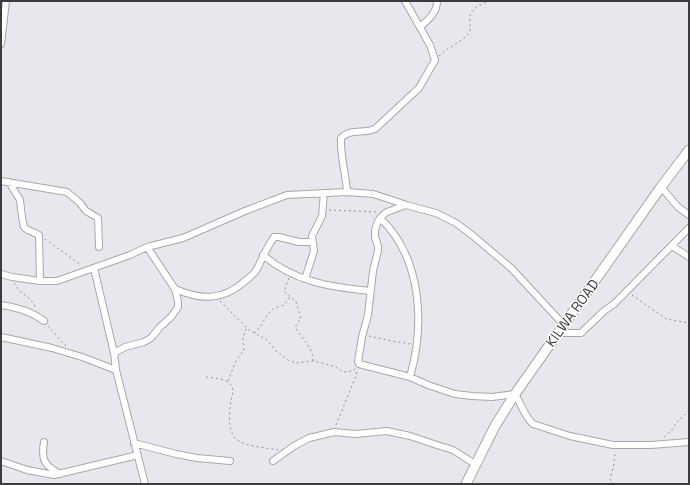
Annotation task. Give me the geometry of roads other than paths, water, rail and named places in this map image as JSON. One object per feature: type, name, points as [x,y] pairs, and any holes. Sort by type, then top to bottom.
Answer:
[{"type":"highway","name":"KILWA ROAD","points":[[466,484],[495,426],[515,394],[661,187],[689,150]]},
{"type":"street","points":[[347,192],[347,177],[341,153],[341,138],[346,133],[353,131],[371,131],[375,129],[419,88],[434,60],[430,44],[405,1]]},
{"type":"street","points":[[420,27],[433,16],[437,1]]},
{"type":"street","points":[[1,44],[4,2]]},
{"type":"street","points":[[1,181],[60,190],[71,194],[86,211],[98,218],[99,247]]},
{"type":"street","points":[[9,182],[20,200],[24,227],[40,235],[40,281]]},
{"type":"street","points":[[661,187],[678,207],[689,215]]},
{"type":"street","points":[[4,274],[40,281],[57,281],[147,247],[183,238],[245,211],[287,195],[347,192],[373,194],[436,213],[456,223],[511,268],[561,329],[581,333],[604,311],[614,304],[689,228]]},
{"type":"street","points":[[306,279],[314,251],[312,236],[320,219],[324,193]]},
{"type":"street","points":[[406,205],[387,212],[380,218],[375,230],[378,250],[373,271],[368,315],[363,334],[358,362],[359,364],[410,377],[455,394],[492,397],[515,394],[522,405],[528,420],[533,424],[570,436],[613,445],[655,445],[689,442]]},
{"type":"street","points":[[380,218],[393,232],[401,245],[415,280],[419,331],[415,360],[410,377]]},
{"type":"street","points":[[175,289],[206,298],[216,297],[237,289],[248,279],[256,270],[266,248],[276,237],[299,242],[312,242]]},
{"type":"street","points":[[672,246],[689,257]]},
{"type":"street","points":[[114,353],[152,338],[178,307],[175,289],[147,247]]},
{"type":"street","points":[[263,255],[275,265],[291,274],[339,288],[370,291]]},
{"type":"street","points":[[91,269],[114,353],[116,370],[145,484]]},
{"type":"street","points":[[1,305],[25,309],[44,321]]},
{"type":"street","points":[[1,337],[45,346],[116,370]]},
{"type":"street","points":[[273,461],[294,446],[309,438],[334,432],[356,434],[387,431],[425,440],[453,450],[475,464]]},
{"type":"street","points":[[44,442],[42,456],[48,466],[60,474]]},
{"type":"street","points":[[134,443],[183,455],[230,461]]},
{"type":"street","points":[[1,461],[27,470],[54,475],[138,455]]}]
